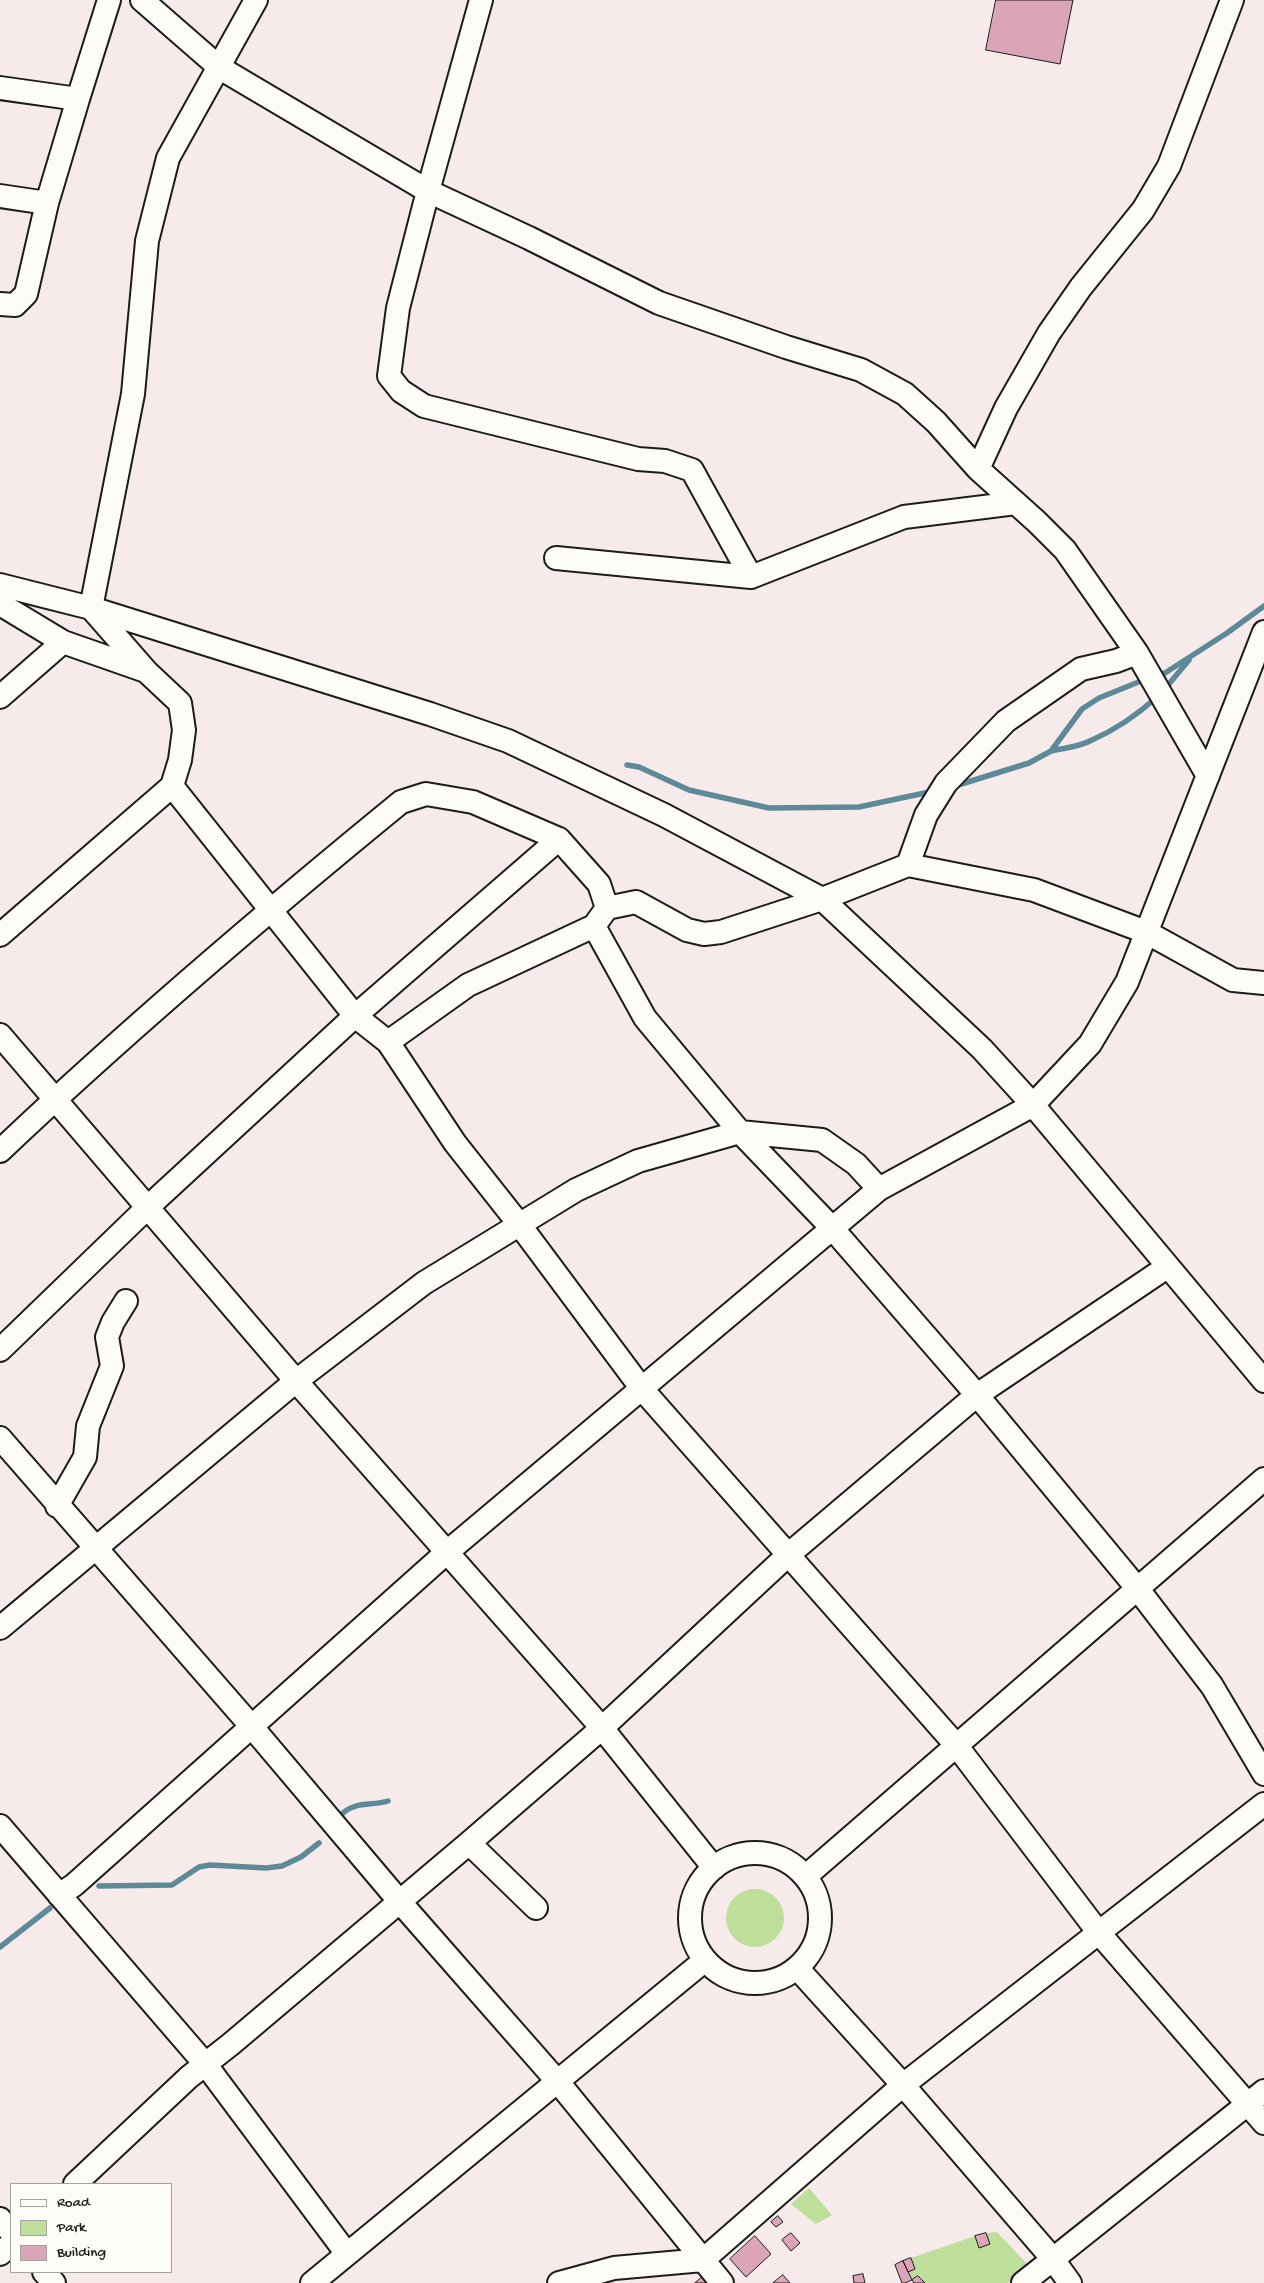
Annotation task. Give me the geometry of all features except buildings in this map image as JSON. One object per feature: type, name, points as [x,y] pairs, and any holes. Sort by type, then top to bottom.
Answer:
[{"type":"street","points":[[0,304],[15,305],[26,294],[47,203],[109,0]]},
{"type":"street","points":[[142,0],[220,68],[428,190],[660,303],[786,347],[861,370],[905,394],[936,422],[978,469],[1064,550],[1137,653],[1208,776]]},
{"type":"street","points":[[91,608],[133,394],[147,242],[168,158],[220,68],[256,0]]},
{"type":"street","points":[[481,0],[428,190],[398,308],[389,376],[401,391],[424,406],[638,459],[665,462],[692,470],[751,577]]},
{"type":"street","points":[[978,469],[1006,408],[1048,333],[1081,287],[1143,210],[1169,166],[1232,0]]},
{"type":"street","points":[[0,88],[78,99]]},
{"type":"street","points":[[0,196],[47,203]]},
{"type":"street","points":[[556,558],[751,577],[904,517],[1016,503]]},
{"type":"street","points":[[0,585],[91,608],[430,714],[508,741],[664,815],[822,899],[982,1049],[1033,1105],[1264,1381]]},
{"type":"street","points":[[0,604],[63,642],[147,672]]},
{"type":"street","points":[[0,935],[172,786],[180,760],[184,730],[180,703],[147,672],[91,608]]},
{"type":"street","points":[[59,1896],[74,1885],[446,1553],[879,1189],[1033,1105],[1090,1044],[1128,982],[1264,632]]},
{"type":"street","points":[[0,697],[63,642]]},
{"type":"street","points":[[908,865],[926,816],[946,783],[1006,721],[1082,669],[1116,661],[1137,653]]},
{"type":"street","points":[[172,786],[355,1016],[388,1042],[455,1144],[519,1224],[642,1389],[956,1745],[1099,1933],[1256,2097],[1264,2123]]},
{"type":"street","points":[[0,1150],[55,1098],[270,909],[401,802],[426,794],[473,802],[559,838],[598,884],[607,908]]},
{"type":"street","points":[[0,1350],[148,1207],[355,1016],[559,838]]},
{"type":"street","points":[[388,1042],[468,985],[594,926],[607,908],[636,902],[687,930],[704,934],[721,932],[822,899],[908,865],[1034,890],[1146,932],[1233,980],[1264,983]]},
{"type":"street","points":[[594,926],[645,1018],[740,1132],[832,1228],[978,1395],[1137,1588],[1212,1686],[1264,1774]]},
{"type":"street","points":[[0,1035],[296,1381],[602,1728],[714,1868]]},
{"type":"street","points":[[0,1628],[296,1381],[424,1283],[576,1190],[638,1161],[740,1132],[822,1140],[856,1164],[879,1189]]},
{"type":"street","points":[[76,2183],[189,2078],[206,2066],[400,1902],[602,1728],[788,1555],[978,1395],[1168,1267]]},
{"type":"street","points":[[58,1506],[85,1457],[88,1426],[112,1366],[107,1337],[113,1322],[126,1302]]},
{"type":"street","points":[[0,1438],[252,1727],[400,1902],[558,2082],[722,2283]]},
{"type":"street","points":[[806,1876],[1264,1479]]},
{"type":"street","points":[[559,2283],[702,2260],[903,2085],[1264,1804]]},
{"type":"street","points":[[0,1826],[206,2066],[347,2254]]},
{"type":"street","points":[[469,1843],[536,1908]]},
{"type":"street","points":[[750,1853],[771,1854],[790,1863],[806,1876],[816,1894],[821,1914],[820,1928],[811,1954],[798,1969],[780,1980],[767,1983],[739,1983],[720,1974],[704,1961],[694,1943],[689,1923],[691,1902],[699,1883],[714,1868],[730,1857],[750,1853]]},
{"type":"street","points":[[320,2280],[347,2254],[704,1961]]},
{"type":"street","points":[[798,1969],[903,2085],[1052,2258],[1070,2283]]},
{"type":"street","points":[[1023,2283],[1256,2097]]},
{"type":"street","points":[[0,2219],[10,2231]]},
{"type":"street","points":[[0,2254],[10,2245]]},
{"type":"street","points":[[45,2273],[54,2283]]},
{"type":"green space","points":[[749,1889],[761,1889],[776,1897],[784,1912],[784,1924],[776,1939],[761,1947],[749,1947],[734,1939],[726,1924],[726,1912],[734,1897]]},
{"type":"green space","points":[[809,2188],[832,2215],[816,2224],[791,2204]]},
{"type":"green space","points":[[997,2232],[1029,2266],[1008,2283],[925,2283],[918,2276],[912,2280],[908,2272],[915,2269],[911,2258],[975,2236],[979,2248],[989,2244],[986,2233]]},
{"type":"waterway","points":[[1155,676],[1165,673],[1227,633],[1264,606]]},
{"type":"waterway","points":[[1163,691],[1189,660]]},
{"type":"waterway","points":[[955,786],[1029,763],[1051,751],[1082,709],[1099,698],[1146,679]]},
{"type":"waterway","points":[[1051,751],[1072,747],[1101,736],[1126,721],[1157,697]]},
{"type":"waterway","points":[[627,765],[639,767],[689,790],[769,808],[859,807],[934,791]]},
{"type":"waterway","points":[[342,1814],[358,1805],[388,1801]]},
{"type":"waterway","points":[[99,1886],[172,1885],[199,1867],[210,1865],[266,1868],[282,1866],[301,1857],[319,1843]]},
{"type":"waterway","points":[[0,1947],[50,1908]]}]
